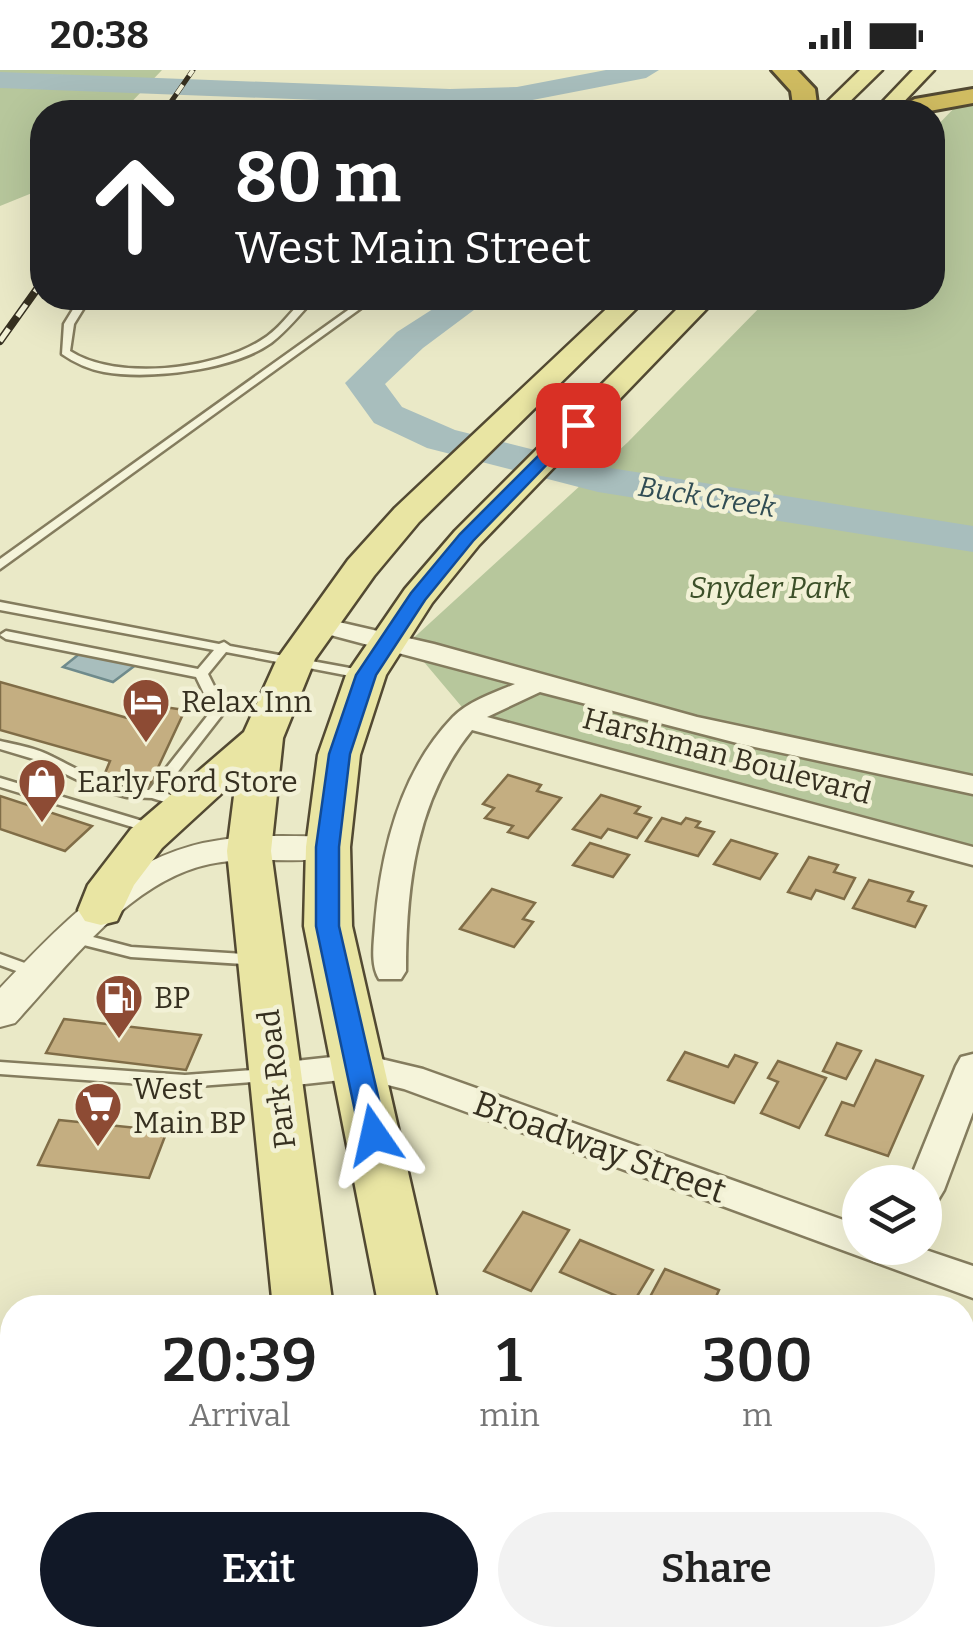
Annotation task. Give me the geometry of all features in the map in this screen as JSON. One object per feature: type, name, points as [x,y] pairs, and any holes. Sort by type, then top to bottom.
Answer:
[{"type":"highway","points":[[784,70],[803,89],[804,100]]},
{"type":"highway","points":[[945,101],[973,96]]},
{"type":"main road","points":[[840,100],[872,70]]},
{"type":"main road","points":[[895,100],[924,70]]},
{"type":"main road","points":[[87,923],[109,882],[165,809],[262,738],[296,659],[316,624],[407,515],[621,310]]},
{"type":"main road","points":[[406,1295],[328,926],[328,847],[340,754],[366,675],[390,637],[466,538],[691,310]]},
{"type":"main road","name":"Park Road","points":[[262,738],[249,850],[302,1295]]},
{"type":"street","points":[[316,624],[390,637],[538,683],[735,736],[973,785]]},
{"type":"street","points":[[390,972],[394,886],[405,837],[425,782],[444,745],[465,720],[538,683]]},
{"type":"street","name":"Harshman Boulevard","points":[[465,720],[973,856]]},
{"type":"street","points":[[0,1013],[87,923],[155,874],[192,857],[328,847]]},
{"type":"street","name":"Broadway Street","points":[[277,1075],[360,1066],[411,1078],[842,1234]]},
{"type":"street","points":[[935,1165],[973,1066]]},
{"type":"street","points":[[931,1265],[973,1282]]},
{"type":"lane","points":[[77,310],[68,324],[65,352],[84,366],[140,372],[190,365],[255,348],[297,310]]},
{"type":"lane","points":[[0,566],[353,310]]},
{"type":"lane","points":[[0,606],[366,675]]},
{"type":"lane","points":[[6,635],[201,674]]},
{"type":"lane","points":[[201,674],[224,646]]},
{"type":"lane","points":[[165,809],[219,710],[201,674]]},
{"type":"lane","points":[[0,745],[53,762],[64,773],[165,809]]},
{"type":"lane","points":[[0,782],[165,809]]},
{"type":"lane","points":[[87,923],[131,952],[262,960]]},
{"type":"lane","points":[[0,959],[39,974]]},
{"type":"lane","points":[[0,1068],[185,1081],[277,1075]]},
{"type":"green space","points":[[0,70],[162,70],[133,100],[30,100],[30,194],[0,206]]},
{"type":"green space","name":"Snyder Park","points":[[957,105],[973,106],[973,855],[472,719],[408,643],[628,442],[757,310],[945,310],[945,118]]},
{"type":"shaded area","points":[[83,651],[141,661],[113,682],[63,667]]},
{"type":"building","points":[[0,682],[131,719],[143,704],[185,710],[148,789],[101,783],[110,761],[0,730]]},
{"type":"building","points":[[508,775],[541,785],[537,791],[561,798],[528,838],[508,832],[513,826],[485,818],[494,808],[483,804]]},
{"type":"building","points":[[601,795],[640,807],[635,813],[651,818],[637,838],[608,829],[601,838],[573,829]]},
{"type":"building","points":[[0,796],[92,826],[65,851],[0,829]]},
{"type":"building","points":[[662,818],[681,824],[686,818],[700,822],[696,827],[714,832],[698,856],[646,841]]},
{"type":"building","points":[[731,840],[777,854],[760,879],[714,864]]},
{"type":"building","points":[[590,843],[629,855],[613,877],[573,865]]},
{"type":"building","points":[[809,857],[838,865],[834,872],[855,878],[844,899],[816,890],[811,899],[788,892]]},
{"type":"building","points":[[869,880],[913,892],[908,901],[926,906],[915,927],[853,908]]},
{"type":"building","points":[[492,889],[535,903],[523,919],[533,922],[514,947],[460,929]]},
{"type":"building","points":[[64,1019],[201,1035],[186,1070],[46,1053]]},
{"type":"building","points":[[837,1043],[861,1051],[846,1079],[823,1071]]},
{"type":"building","points":[[685,1052],[728,1067],[735,1055],[757,1063],[734,1103],[668,1080]]},
{"type":"building","points":[[876,1060],[923,1076],[888,1156],[826,1135],[842,1102],[854,1106]]},
{"type":"building","points":[[778,1061],[826,1078],[799,1128],[761,1113],[778,1082],[768,1078]]},
{"type":"building","points":[[59,1120],[167,1131],[149,1178],[38,1165]]},
{"type":"building","points":[[523,1212],[569,1230],[531,1291],[484,1271]]},
{"type":"building","points":[[580,1240],[653,1270],[638,1295],[614,1295],[560,1272]]},
{"type":"building","points":[[665,1269],[719,1290],[717,1295],[651,1295]]},
{"type":"waterway","points":[[0,80],[450,97],[517,95],[646,70]]},
{"type":"waterway","name":"Buck Creek","points":[[455,310],[410,340],[364,383],[388,415],[441,439],[598,479],[973,539]]},
{"type":"railway","points":[[172,100],[193,70]]},
{"type":"railway","points":[[0,341],[30,299]]},
{"type":"place","name":"Relax Inn","points":[[146,744]]},
{"type":"place","name":"Early Ford Store","points":[[42,824]]},
{"type":"place","name":"BP","points":[[119,1040]]},
{"type":"place","name":"West Main BP","points":[[98,1148]]},
{"type":"route","points":[[374,1135],[328,926],[328,847],[340,754],[366,675],[418,597],[466,538],[578,425]]}]
